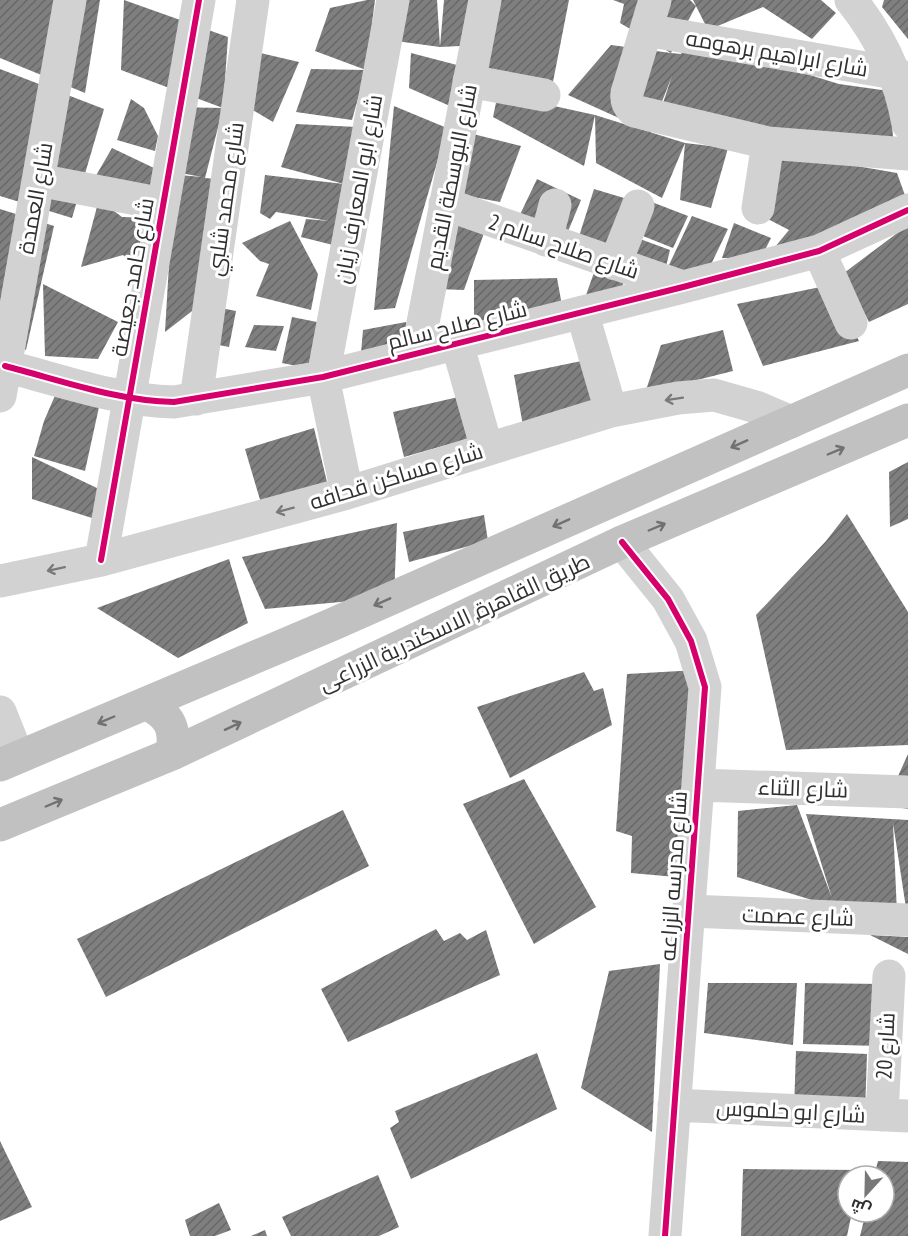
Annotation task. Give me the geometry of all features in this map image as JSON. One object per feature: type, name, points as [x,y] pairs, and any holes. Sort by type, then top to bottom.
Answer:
[{"type":"highway","name":"طريق القاهرة, الاسكندرية الزراعى","points":[[9,761],[331,625],[908,370]]},
{"type":"highway","name":"طريق القاهرة, الاسكندرية الزراعى","points":[[0,825],[172,754],[622,542],[908,420]]},
{"type":"highway","points":[[331,625],[328,638],[332,652],[341,663],[353,670]]},
{"type":"highway","points":[[146,703],[160,710],[170,723],[174,738],[172,754]]},
{"type":"street","name":"شارع العمدة","points":[[3,381],[70,0]]},
{"type":"street","name":"شارع حامد جعيصة","points":[[100,560],[199,0]]},
{"type":"street","name":"شارع محمد شلبي","points":[[196,399],[253,0]]},
{"type":"street","name":"شارع ابو المعارف زيان","points":[[323,377],[393,0]]},
{"type":"street","name":"شارع البوسطة القديم","points":[[417,354],[485,0]]},
{"type":"street","points":[[851,0],[865,18],[901,76]]},
{"type":"street","points":[[650,15],[627,93],[629,106],[634,111],[768,144],[908,154]]},
{"type":"street","name":"شارع ابراهيم برهومه","points":[[650,15],[901,76]]},
{"type":"street","points":[[908,37],[901,76],[908,124]]},
{"type":"street","points":[[470,81],[544,95]]},
{"type":"street","points":[[758,208],[768,144]]},
{"type":"street","points":[[38,180],[163,204]]},
{"type":"street","name":"شارع صلاح سالم 2","points":[[446,204],[683,287]]},
{"type":"street","points":[[546,240],[555,205]]},
{"type":"street","points":[[615,264],[638,206]]},
{"type":"street","name":"شارع صلاح سالم","points":[[3,381],[151,402],[174,402],[323,377],[819,251],[908,210]]},
{"type":"street","points":[[819,251],[851,323]]},
{"type":"street","points":[[582,312],[611,411]]},
{"type":"street","points":[[457,344],[487,449]]},
{"type":"street","points":[[323,377],[347,493]]},
{"type":"street","name":"شارع مساكن قحافه","points":[[0,581],[100,560],[347,493],[611,411],[678,398],[714,395],[756,407],[791,422]]},
{"type":"street","name":"شارع مدرسه الزراعه","points":[[622,542],[668,599],[691,641],[705,687],[665,1236]]},
{"type":"street","points":[[0,712],[9,761]]},
{"type":"street","name":"شارع الثناء","points":[[698,785],[908,792]]},
{"type":"street","name":"شارع عصمت","points":[[688,911],[908,920]]},
{"type":"street","name":"شارع 20","points":[[889,976],[895,1115]]},
{"type":"street","name":"شارع ابو حلموس","points":[[674,1105],[895,1115]]},
{"type":"building","points":[[0,0],[100,0],[85,93],[0,58]]},
{"type":"building","points":[[124,0],[228,37],[223,108],[121,70]]},
{"type":"building","points":[[375,0],[366,70],[315,51],[330,8]]},
{"type":"building","points":[[399,0],[437,0],[440,47],[396,41]]},
{"type":"building","points":[[444,0],[472,0],[460,46],[440,47]]},
{"type":"building","points":[[495,0],[569,0],[551,92],[480,78]]},
{"type":"building","points":[[613,0],[690,0],[696,6],[671,53],[620,23],[624,4]]},
{"type":"building","points":[[693,0],[821,0],[836,13],[812,39],[763,7],[708,30]]},
{"type":"building","points":[[884,0],[908,0],[908,39],[882,7]]},
{"type":"building","points":[[687,37],[839,84],[889,91],[894,148],[661,109],[672,76],[650,132],[568,95],[611,45],[681,54]]},
{"type":"building","points":[[252,51],[299,62],[273,122],[246,106]]},
{"type":"building","points":[[411,53],[457,65],[450,106],[409,88]]},
{"type":"building","points":[[0,69],[104,109],[72,218],[0,196]]},
{"type":"building","points":[[311,69],[366,70],[352,120],[296,112]]},
{"type":"building","points":[[497,98],[554,106],[595,115],[584,166],[493,117]]},
{"type":"building","points":[[131,99],[144,108],[158,136],[155,151],[117,140]]},
{"type":"building","points":[[394,106],[447,128],[395,308],[374,310]]},
{"type":"building","points":[[169,107],[223,108],[205,178],[215,179],[196,308],[165,332],[169,264],[179,175],[202,177],[154,168]]},
{"type":"building","points":[[595,115],[685,143],[662,198],[596,163]]},
{"type":"building","points":[[296,124],[357,127],[344,184],[281,167]]},
{"type":"building","points":[[469,133],[521,146],[500,202],[462,195]]},
{"type":"building","points":[[685,143],[728,148],[711,208],[680,200]]},
{"type":"building","points":[[112,148],[154,168],[153,218],[150,277],[123,255],[81,267],[98,203],[83,198]],"holes":[[[106,205],[153,218],[122,217]]]},
{"type":"building","points":[[772,156],[828,161],[897,173],[907,201],[770,253],[789,230],[760,215]]},
{"type":"building","points":[[265,175],[344,184],[333,245],[301,237],[306,219],[329,221],[276,212],[270,219],[260,213]]},
{"type":"building","points":[[537,179],[581,200],[564,241],[516,223]]},
{"type":"building","points":[[594,189],[634,201],[613,260],[576,246]]},
{"type":"building","points":[[644,199],[688,216],[673,248],[633,232]]},
{"type":"building","points":[[0,209],[54,226],[26,350],[0,336]]},
{"type":"building","points":[[692,216],[728,229],[704,279],[669,265]]},
{"type":"building","points":[[452,220],[484,233],[464,290],[437,289]]},
{"type":"building","points":[[290,221],[318,274],[311,310],[256,296],[269,264],[260,261],[242,243]]},
{"type":"building","points":[[734,223],[771,238],[761,258],[722,258]]},
{"type":"building","points":[[908,225],[908,304],[869,322],[844,273]]},
{"type":"building","points":[[640,239],[670,250],[664,275],[631,263]]},
{"type":"building","points":[[596,267],[625,280],[617,298],[586,295]]},
{"type":"building","points":[[557,278],[563,311],[474,326],[474,280]]},
{"type":"building","points":[[43,284],[118,322],[98,359],[45,356]]},
{"type":"building","points":[[830,285],[859,341],[763,366],[737,304]]},
{"type":"building","points":[[216,307],[236,311],[229,347],[209,343]]},
{"type":"building","points":[[292,317],[322,323],[312,369],[282,363]]},
{"type":"building","points":[[406,322],[407,346],[361,353],[363,330]]},
{"type":"building","points":[[254,325],[284,326],[276,351],[245,347]]},
{"type":"building","points":[[723,330],[733,371],[645,393],[661,345]]},
{"type":"building","points":[[591,359],[604,404],[523,426],[514,375]]},
{"type":"building","points":[[57,391],[99,407],[85,471],[34,456],[44,421]]},
{"type":"building","points":[[467,395],[478,436],[404,457],[393,412]]},
{"type":"building","points":[[314,428],[327,482],[261,503],[245,449]]},
{"type":"building","points":[[32,457],[99,489],[92,518],[32,499]]},
{"type":"building","points":[[908,462],[908,519],[890,527],[889,472]]},
{"type":"building","points":[[847,514],[908,612],[908,745],[786,750],[756,615],[826,541]]},
{"type":"building","points":[[484,515],[488,541],[409,562],[403,532]]},
{"type":"building","points":[[397,523],[394,597],[265,609],[242,557]]},
{"type":"building","points":[[229,559],[248,623],[178,658],[97,608]]},
{"type":"building","points":[[698,670],[676,877],[631,873],[632,836],[616,831],[627,674]]},
{"type":"building","points":[[584,672],[594,691],[603,688],[612,725],[510,778],[477,707]]},
{"type":"building","points":[[908,754],[908,809],[885,805]]},
{"type":"building","points":[[524,779],[596,907],[534,944],[463,804]]},
{"type":"building","points":[[797,805],[832,898],[806,814],[908,820],[908,921],[893,823],[898,936],[838,917],[835,907],[737,877],[738,811]]},
{"type":"building","points":[[343,810],[369,866],[106,997],[77,939]]},
{"type":"building","points":[[436,929],[444,941],[460,933],[467,940],[486,930],[500,975],[348,1042],[321,989]]},
{"type":"building","points":[[870,935],[908,937],[908,954]]},
{"type":"building","points":[[660,964],[652,1132],[581,1088],[609,971]]},
{"type":"building","points":[[708,983],[797,983],[793,1045],[704,1033]]},
{"type":"building","points":[[805,983],[882,984],[880,1046],[803,1044]]},
{"type":"building","points":[[796,1051],[867,1054],[865,1112],[794,1109]]},
{"type":"building","points":[[537,1053],[557,1109],[411,1179],[390,1128],[399,1122],[395,1111]]},
{"type":"building","points":[[0,1141],[32,1207],[0,1221]]},
{"type":"building","points":[[878,1161],[908,1162],[908,1236],[860,1236],[863,1224],[896,1224],[896,1164],[877,1164]]},
{"type":"building","points":[[743,1169],[836,1170],[836,1224],[850,1224],[847,1236],[741,1236]]},
{"type":"building","points":[[378,1175],[399,1227],[379,1236],[291,1236],[282,1217]]},
{"type":"building","points":[[219,1203],[231,1230],[215,1236],[190,1236],[185,1220]]},
{"type":"building","points":[[265,1230],[267,1236],[251,1236]]},
{"type":"cycle path","points":[[101,560],[199,0]]},
{"type":"cycle path","points":[[5,366],[110,394],[174,402],[323,377],[819,251],[908,210]]},
{"type":"cycle path","points":[[622,542],[668,599],[691,641],[705,687],[665,1236]]}]
